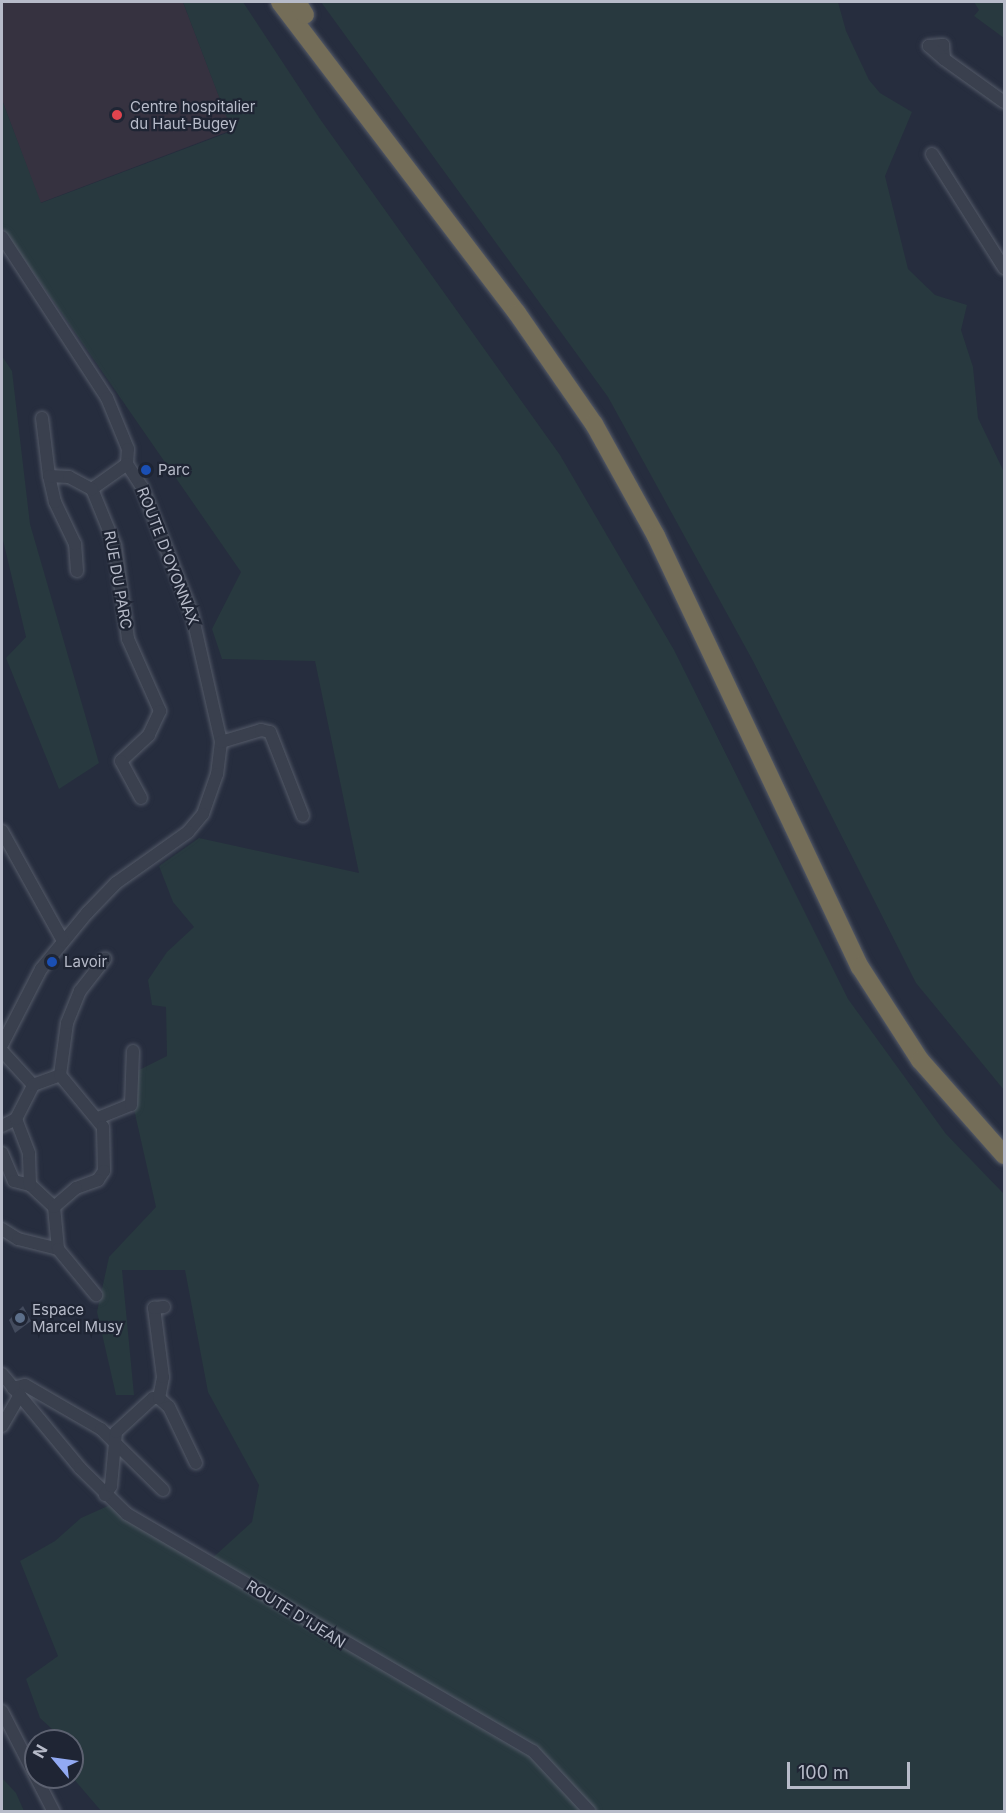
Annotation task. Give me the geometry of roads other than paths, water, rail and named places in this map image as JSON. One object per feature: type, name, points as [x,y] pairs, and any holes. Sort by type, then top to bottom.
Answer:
[{"type":"highway","points":[[275,2],[316,49]]},
{"type":"highway","points":[[280,2],[517,313],[594,424],[656,536],[871,987],[933,1077],[1005,1155]]},
{"type":"highway","points":[[299,6],[524,303],[598,410],[663,526],[870,963],[932,1058],[1005,1139]]},
{"type":"street","points":[[944,59],[1005,102]]},
{"type":"street","points":[[932,154],[1005,268]]},
{"type":"street","name":"ROUTE D'OYONNAX","points":[[2,237],[90,368],[125,440],[127,464],[136,473],[185,594],[211,684],[221,742],[212,793],[196,823],[116,883],[63,941],[41,969],[2,1045]]},
{"type":"street","points":[[42,418],[49,476],[55,502],[75,544],[77,571]]},
{"type":"street","points":[[49,476],[69,477],[92,489],[127,464]]},
{"type":"street","name":"RUE DU PARC","points":[[92,489],[115,545],[128,639],[160,711],[149,735],[121,760],[141,798]]},
{"type":"street","points":[[221,742],[261,730],[270,732],[303,816]]},
{"type":"street","points":[[2,831],[63,941]]},
{"type":"street","points":[[54,1207],[76,1188],[102,1176],[104,1132],[98,1118],[60,1075],[67,1023],[80,991],[105,959]]},
{"type":"street","points":[[2,1051],[33,1085]]},
{"type":"street","points":[[98,1118],[131,1105],[133,1051]]},
{"type":"street","points":[[2,1126],[16,1119],[33,1085],[60,1075]]},
{"type":"street","points":[[16,1119],[29,1153],[30,1185]]},
{"type":"street","points":[[2,1153],[14,1181],[30,1185],[54,1207],[58,1249],[96,1295]]},
{"type":"street","points":[[2,1228],[18,1239],[58,1249]]},
{"type":"street","points":[[159,1398],[163,1377],[154,1308],[164,1307]]},
{"type":"street","name":"ROUTE D'IJEAN","points":[[2,1374],[105,1495],[137,1521],[533,1751],[590,1812]]},
{"type":"street","points":[[2,1426],[17,1392],[26,1385],[112,1440],[163,1490]]},
{"type":"street","points":[[105,1495],[113,1472],[112,1440],[121,1426],[153,1398],[159,1398],[169,1407],[196,1463]]},
{"type":"street","points":[[2,1711],[54,1812]]},
{"type":"place","name":"Centre hospitalier du Haut-Bugey","points":[[117,115]]},
{"type":"place","name":"Parc","points":[[146,470]]},
{"type":"place","name":"Lavoir","points":[[52,962]]},
{"type":"place","name":"Espace Marcel Musy","points":[[20,1318]]}]
